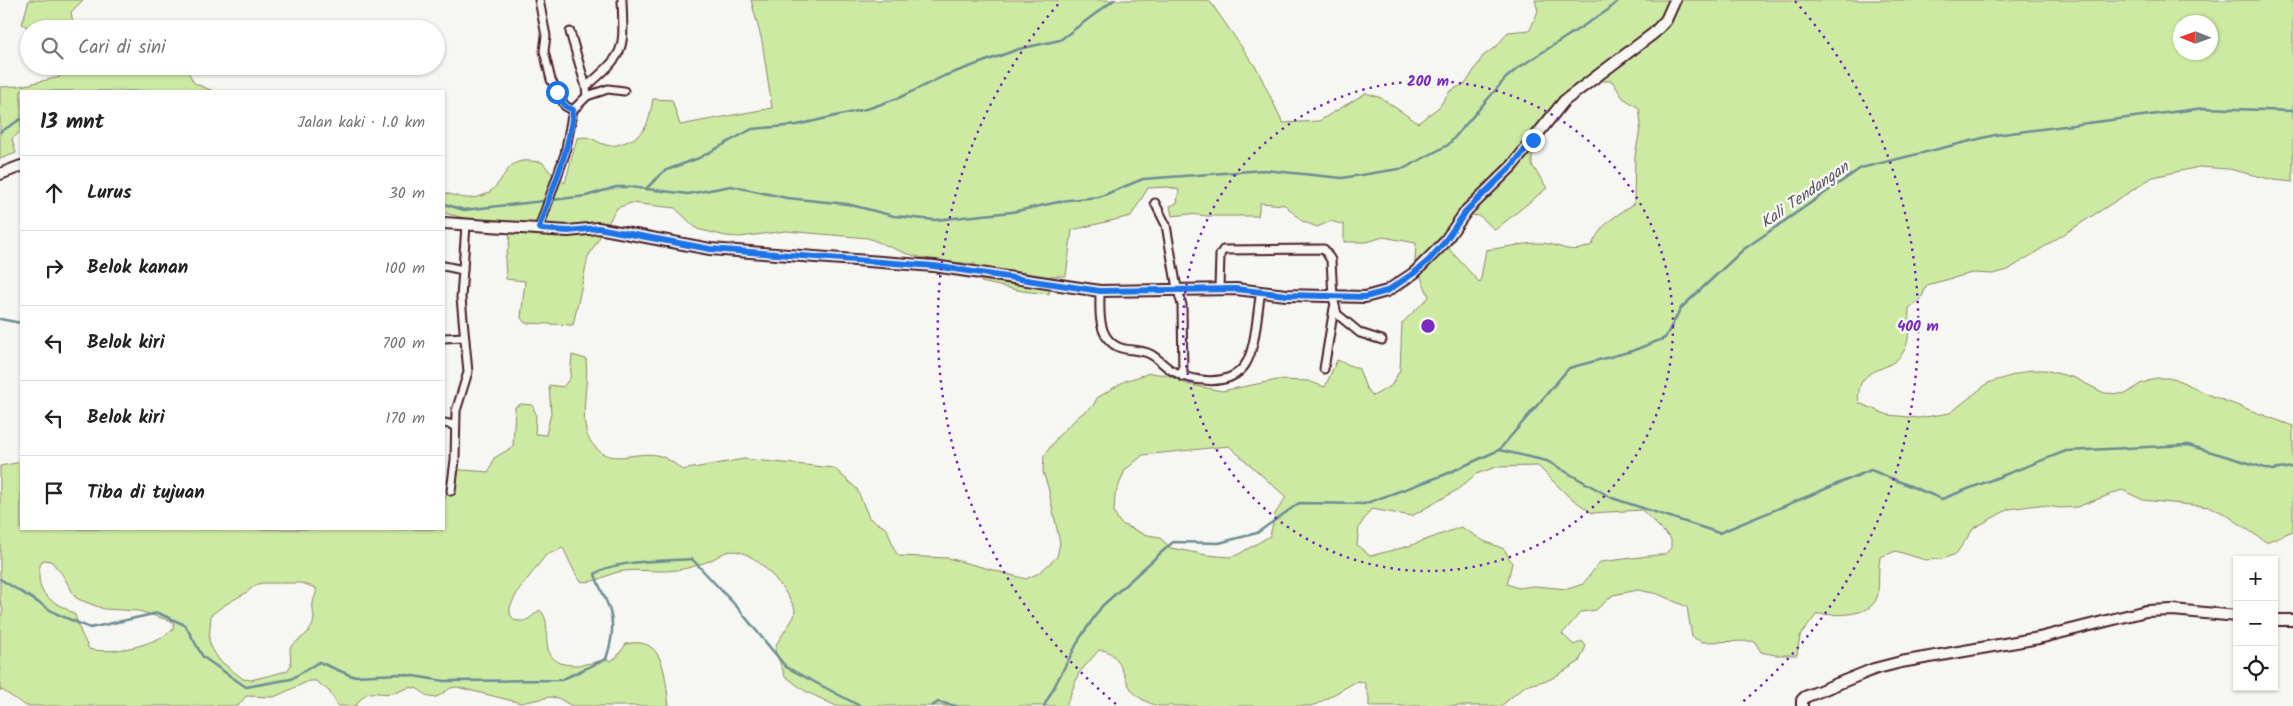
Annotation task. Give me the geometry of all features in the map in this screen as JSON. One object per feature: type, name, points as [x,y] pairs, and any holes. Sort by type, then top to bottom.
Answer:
[{"type":"street","points":[[539,0],[546,36],[544,50],[551,80],[565,106],[573,110]]},
{"type":"street","points":[[586,87],[614,62],[621,52],[623,27],[622,0]]},
{"type":"street","points":[[445,222],[568,231],[598,228],[710,249],[934,266],[1100,291],[1261,290],[1334,302],[1376,295],[1387,291],[1414,273],[1443,244],[1467,210],[1512,166],[1564,100],[1654,33],[1666,20],[1675,0]]},
{"type":"street","points":[[570,32],[587,96]]},
{"type":"street","points":[[539,228],[565,154],[573,110],[587,96],[610,89],[624,91]]},
{"type":"street","points":[[0,174],[20,166]]},
{"type":"street","points":[[1155,203],[1166,225],[1179,291],[1183,326],[1183,376]]},
{"type":"street","points":[[451,491],[455,460],[454,425],[456,411],[468,372],[461,298],[466,225]]},
{"type":"street","points":[[1219,289],[1220,255],[1223,250],[1324,249],[1331,260],[1334,302],[1324,369]]},
{"type":"street","points":[[445,266],[464,270]]},
{"type":"street","points":[[1100,291],[1104,333],[1120,349],[1148,353],[1183,376],[1216,380],[1240,370],[1246,364],[1252,347],[1261,290]]},
{"type":"street","points":[[1334,302],[1339,317],[1354,329],[1382,340]]},
{"type":"street","points":[[445,338],[464,338]]},
{"type":"street","points":[[445,423],[454,425]]},
{"type":"street","points":[[1802,706],[1802,700],[1812,694],[1874,669],[1901,662],[2039,638],[2146,611],[2173,610],[2233,616]]},
{"type":"street","points":[[2278,620],[2293,620]]},
{"type":"green space","points":[[29,0],[83,0],[71,12],[72,20],[23,20]]},
{"type":"green space","points":[[751,0],[1209,0],[1257,69],[1283,123],[1319,121],[1366,93],[1381,98],[1418,123],[1439,107],[1450,91],[1466,83],[1483,56],[1497,46],[1508,32],[1530,30],[1538,11],[1535,0],[2293,0],[2293,182],[2274,180],[2229,169],[2199,167],[2153,177],[2008,270],[1993,274],[1972,273],[1927,285],[1921,299],[1909,308],[1908,336],[1904,351],[1898,359],[1867,376],[1859,390],[1859,403],[1888,415],[1919,418],[1950,413],[1988,383],[2030,370],[2045,370],[2075,378],[2104,393],[2126,394],[2140,384],[2156,378],[2174,378],[2212,396],[2293,426],[2293,531],[2266,542],[2225,514],[2210,507],[2143,500],[2122,490],[2077,507],[2061,508],[2038,505],[2009,509],[1974,528],[1956,554],[1942,559],[1925,560],[1896,551],[1880,557],[1878,593],[1870,607],[1854,613],[1817,614],[1800,636],[1797,655],[1775,655],[1761,652],[1754,641],[1702,642],[1692,637],[1687,607],[1658,594],[1638,590],[1613,595],[1596,610],[1581,612],[1562,634],[1574,645],[1582,641],[1586,646],[1579,662],[1551,679],[1525,686],[1501,706],[1369,706],[1369,697],[1364,682],[1357,681],[1317,704],[1310,706],[1158,706],[1136,695],[1131,689],[1120,664],[1112,654],[1099,650],[1079,673],[1066,706],[836,706],[805,691],[785,676],[775,650],[777,643],[794,617],[795,609],[791,600],[776,580],[757,561],[747,555],[736,551],[726,552],[709,561],[684,569],[625,571],[585,582],[581,581],[577,576],[563,548],[546,555],[518,591],[510,607],[510,614],[514,620],[525,620],[540,610],[546,621],[549,653],[554,659],[570,665],[580,665],[606,659],[610,661],[616,658],[626,644],[639,643],[649,646],[656,652],[661,662],[669,706],[572,706],[558,698],[550,697],[521,703],[457,687],[451,688],[433,698],[418,689],[412,688],[387,694],[368,693],[356,706],[338,706],[329,691],[316,681],[309,681],[274,697],[246,696],[238,706],[26,706],[0,690],[0,618],[3,611],[0,600],[0,466],[20,462],[20,530],[445,530],[445,498],[448,489],[449,469],[489,472],[494,458],[513,447],[515,407],[521,404],[532,405],[536,414],[535,434],[546,435],[551,413],[549,385],[563,387],[570,378],[572,355],[586,359],[587,377],[584,413],[586,431],[595,447],[601,453],[616,457],[656,455],[667,459],[682,470],[744,459],[834,468],[857,489],[869,518],[887,529],[895,551],[899,556],[948,558],[1026,579],[1039,573],[1057,557],[1060,543],[1043,472],[1044,456],[1058,436],[1080,415],[1093,406],[1097,398],[1125,381],[1150,373],[1167,375],[1187,384],[1222,391],[1277,380],[1308,381],[1325,387],[1337,360],[1359,369],[1366,388],[1373,396],[1391,386],[1400,370],[1402,323],[1429,297],[1415,262],[1416,243],[1383,237],[1367,242],[1344,242],[1344,225],[1331,221],[1317,227],[1302,221],[1285,205],[1260,203],[1258,216],[1189,214],[1172,216],[1170,206],[1177,203],[1179,190],[1168,187],[1148,188],[1131,216],[1072,230],[1066,276],[1050,276],[1049,294],[1022,291],[981,282],[975,264],[930,260],[905,253],[868,238],[786,231],[740,237],[726,236],[697,229],[675,208],[631,203],[617,208],[588,257],[573,325],[525,323],[521,318],[525,281],[506,279],[505,258],[509,247],[510,231],[472,229],[464,218],[445,213],[445,193],[468,198],[482,196],[496,186],[509,168],[522,161],[542,162],[552,174],[565,183],[577,138],[589,138],[611,146],[633,139],[639,135],[646,125],[653,99],[672,100],[680,125],[772,108],[762,41]],"holes":[[[1601,81],[1612,81],[1623,98],[1639,108],[1641,124],[1635,156],[1634,204],[1609,221],[1600,231],[1592,245],[1584,248],[1571,249],[1540,243],[1486,250],[1480,283],[1449,249],[1469,215],[1480,216],[1495,230],[1547,188],[1532,165],[1532,152],[1569,100]],[[1229,446],[1286,497],[1275,514],[1270,536],[1230,557],[1171,548],[1159,537],[1143,534],[1120,523],[1114,512],[1115,495],[1125,470],[1143,455]],[[1538,466],[1567,495],[1592,513],[1642,510],[1671,539],[1671,548],[1665,554],[1600,562],[1583,584],[1568,589],[1534,586],[1518,588],[1507,584],[1512,563],[1504,549],[1484,541],[1461,527],[1409,546],[1370,556],[1357,545],[1359,527],[1371,509],[1412,516],[1457,490],[1476,474],[1496,467]],[[43,560],[51,561],[62,574],[76,598],[104,609],[139,611],[171,621],[174,623],[173,630],[155,640],[121,650],[99,651],[89,649],[75,615],[51,600],[42,591],[39,570]],[[263,583],[301,583],[316,588],[313,601],[314,619],[311,629],[290,648],[291,665],[287,671],[251,680],[243,679],[219,660],[209,640],[211,615],[257,585]]]},
{"type":"green space","points":[[59,75],[190,75],[194,83],[211,90],[20,90],[20,132],[12,139],[16,153],[0,159],[0,87],[20,86],[60,77]]},
{"type":"waterway","points":[[646,189],[664,171],[699,158],[752,129],[797,125],[870,108],[901,97],[944,76],[1019,49],[1060,40],[1114,0]]},
{"type":"waterway","points":[[445,204],[464,210],[586,196],[616,187],[688,194],[731,186],[787,198],[847,204],[894,216],[935,220],[1012,212],[1068,200],[1099,197],[1143,179],[1264,170],[1342,178],[1405,168],[1448,145],[1506,78],[1518,68],[1608,10],[1619,0]]},
{"type":"waterway","name":"Kali Tendangan","points":[[1499,450],[1569,368],[1632,351],[1665,338],[1681,308],[1744,249],[1861,168],[1995,135],[2204,108],[2293,111]]},
{"type":"waterway","points":[[0,132],[20,120]]},
{"type":"waterway","points":[[0,319],[20,323]]},
{"type":"waterway","points":[[1044,706],[1080,638],[1102,606],[1173,542],[1219,543],[1257,533],[1299,503],[1364,504],[1444,475],[1499,450],[1547,461],[1612,498],[1719,533],[1871,470],[1942,499],[2066,451],[2188,445],[2272,470],[2293,467]]},
{"type":"waterway","points":[[0,579],[57,614],[90,628],[158,613],[185,625],[203,657],[246,687],[291,679],[319,662],[352,676],[401,674],[444,681],[561,680],[606,659],[612,636],[612,624],[607,603],[595,574],[603,569],[614,566],[692,559],[737,607],[786,667],[860,706]]},
{"type":"waterway","points":[[932,706],[938,702],[956,706]]},
{"type":"route","points":[[557,92],[565,106],[573,110],[573,118],[565,154],[539,228],[568,231],[598,228],[710,249],[934,266],[1011,276],[1042,283],[1100,291],[1251,289],[1309,297],[1356,298],[1376,295],[1399,284],[1429,260],[1467,210],[1512,166],[1533,140]]}]
